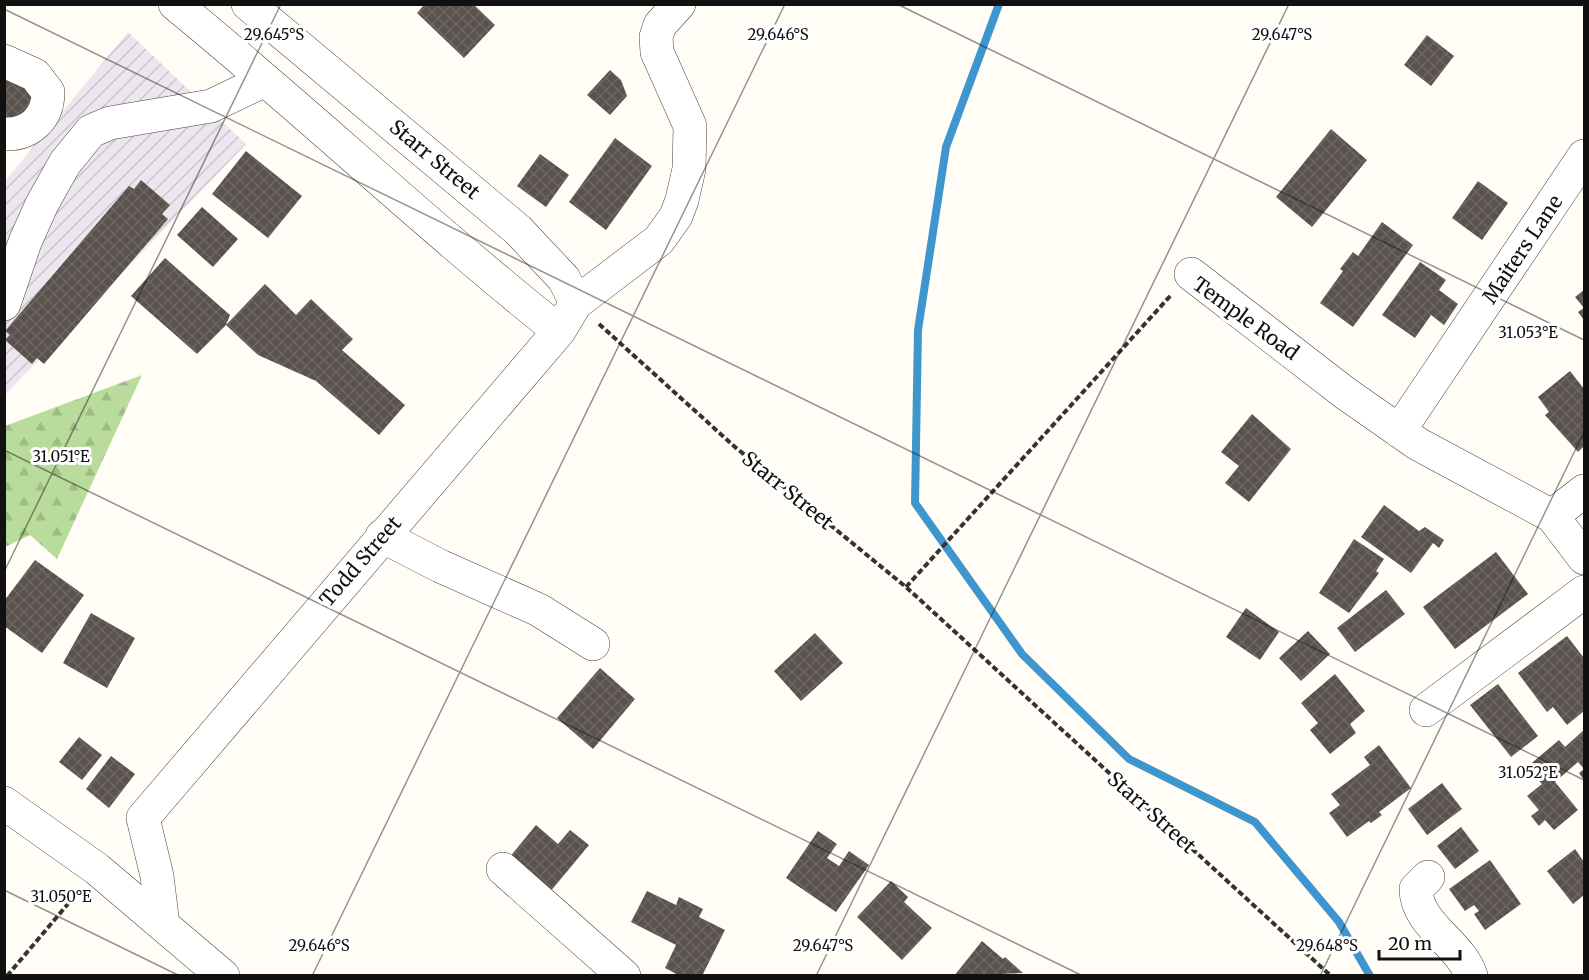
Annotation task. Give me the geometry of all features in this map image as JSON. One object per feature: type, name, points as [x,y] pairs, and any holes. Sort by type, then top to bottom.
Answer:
[{"type":"street","points":[[175,4],[357,159],[483,271],[559,331]]},
{"type":"street","name":"Starr Street","points":[[248,4],[518,230],[564,279],[576,303]]},
{"type":"street","points":[[576,303],[659,240],[676,216],[682,200],[689,169],[690,126],[657,52],[656,37],[660,25],[679,4]]},
{"type":"street","points":[[4,61],[35,75],[48,92],[45,112],[35,125],[26,131],[4,134]]},
{"type":"street","points":[[4,304],[25,242],[42,204],[65,163],[91,131],[110,123],[211,106],[263,81]]},
{"type":"street","name":"Maiters Lane","points":[[1399,432],[1584,156]]},
{"type":"street","name":"Temple Road","points":[[1191,274],[1399,432],[1552,516],[1584,558]]},
{"type":"street","name":"Todd Street","points":[[163,925],[157,876],[142,818],[559,331],[576,303]]},
{"type":"street","points":[[1552,516],[1584,491]]},
{"type":"street","points":[[382,536],[440,566],[539,610],[593,644]]},
{"type":"street","points":[[1426,710],[1584,592]]},
{"type":"street","points":[[4,803],[97,869],[223,975]]},
{"type":"street","points":[[503,869],[624,975]]},
{"type":"street","points":[[1428,877],[1416,889],[1416,899],[1431,923],[1468,965],[1471,975]]},
{"type":"path","name":"Temple Road","points":[[906,587],[1191,274]]},
{"type":"path","name":"Starr Street","points":[[576,303],[735,447],[906,587],[1331,975]]},
{"type":"path","points":[[8,975],[97,869]]},
{"type":"shaded area","points":[[128,32],[246,144],[5,395],[5,181]]},
{"type":"green space","points":[[142,375],[57,559],[30,535],[5,547],[5,426]]},
{"type":"building","points":[[425,4],[473,4],[495,25],[464,58],[417,13]]},
{"type":"building","points":[[1427,35],[1454,56],[1431,86],[1404,65]]},
{"type":"building","points":[[4,70],[43,90],[12,127],[4,120]]},
{"type":"building","points":[[610,70],[621,80],[627,96],[610,115],[587,95]]},
{"type":"building","points":[[1331,129],[1367,160],[1312,227],[1276,197]]},
{"type":"building","points":[[615,138],[652,166],[606,230],[569,202]]},
{"type":"building","points":[[246,151],[302,196],[268,238],[212,194]]},
{"type":"building","points":[[540,154],[569,175],[546,207],[517,186]]},
{"type":"building","points":[[141,180],[170,205],[162,214],[168,219],[44,364],[37,358],[32,364],[5,340],[10,335],[5,331],[129,186],[134,189]]},
{"type":"building","points":[[1478,181],[1508,203],[1482,240],[1452,218]]},
{"type":"building","points":[[202,207],[238,239],[213,267],[177,235]]},
{"type":"building","points":[[1382,222],[1413,245],[1353,327],[1320,303],[1343,271],[1340,269],[1353,252],[1358,256]]},
{"type":"building","points":[[165,258],[230,315],[226,325],[197,354],[131,296]]},
{"type":"building","points":[[1420,262],[1446,280],[1439,290],[1458,304],[1444,325],[1431,315],[1415,338],[1382,315]]},
{"type":"building","points":[[265,284],[296,315],[311,299],[353,339],[342,350],[405,405],[379,435],[316,381],[258,355],[226,325]]},
{"type":"building","points":[[1584,290],[1584,308],[1575,297]]},
{"type":"building","points":[[1584,308],[1584,320],[1578,312]]},
{"type":"building","points":[[1570,371],[1584,389],[1584,446],[1578,452],[1545,415],[1549,412],[1538,397]]},
{"type":"building","points":[[1252,414],[1291,449],[1249,502],[1225,483],[1239,466],[1221,452]]},
{"type":"building","points":[[1384,505],[1419,531],[1425,527],[1444,540],[1439,548],[1433,543],[1411,573],[1361,537]]},
{"type":"building","points":[[1354,539],[1384,559],[1376,571],[1379,573],[1349,613],[1319,593]]},
{"type":"building","points":[[1496,552],[1528,594],[1455,649],[1423,607]]},
{"type":"building","points":[[35,560],[84,595],[42,653],[4,626],[4,601]]},
{"type":"building","points":[[1386,590],[1405,614],[1355,652],[1337,628]]},
{"type":"building","points":[[1246,608],[1279,632],[1260,660],[1226,637]]},
{"type":"building","points":[[91,613],[135,638],[107,688],[63,663]]},
{"type":"building","points":[[1308,631],[1330,654],[1301,681],[1279,658]]},
{"type":"building","points":[[815,633],[843,663],[801,701],[774,671]]},
{"type":"building","points":[[1567,636],[1584,658],[1584,711],[1567,725],[1553,707],[1547,712],[1518,673]]},
{"type":"building","points":[[600,668],[635,699],[593,749],[557,718]]},
{"type":"building","points":[[1335,674],[1365,711],[1350,724],[1356,733],[1330,754],[1310,730],[1318,723],[1301,703]]},
{"type":"building","points":[[1498,684],[1538,736],[1511,757],[1470,705]]},
{"type":"building","points":[[1584,730],[1584,769],[1578,762],[1555,782],[1578,810],[1554,830],[1545,820],[1539,826],[1531,816],[1539,810],[1527,796],[1542,784],[1527,767],[1559,740],[1565,747]]},
{"type":"building","points":[[79,737],[102,755],[82,780],[59,762]]},
{"type":"building","points":[[1379,745],[1411,788],[1379,812],[1382,815],[1371,823],[1369,821],[1347,837],[1329,813],[1340,805],[1331,794],[1370,765],[1364,757]]},
{"type":"building","points":[[111,756],[135,774],[109,808],[86,789]]},
{"type":"building","points":[[1584,769],[1584,780],[1579,773]]},
{"type":"building","points":[[1442,783],[1462,809],[1427,835],[1408,809]]},
{"type":"building","points":[[536,825],[558,844],[570,830],[589,845],[550,892],[509,858]]},
{"type":"building","points":[[1461,827],[1479,851],[1455,869],[1437,846]]},
{"type":"building","points":[[818,831],[837,844],[827,858],[839,866],[849,851],[869,865],[836,912],[786,878]]},
{"type":"building","points":[[1575,849],[1584,862],[1584,895],[1573,904],[1547,871]]},
{"type":"building","points":[[1490,860],[1521,904],[1485,930],[1474,914],[1479,911],[1474,905],[1465,911],[1449,889]]},
{"type":"building","points":[[891,881],[908,897],[904,902],[932,928],[902,960],[857,917]]},
{"type":"building","points":[[647,891],[676,905],[679,897],[703,909],[699,917],[725,930],[702,976],[680,976],[665,968],[676,945],[631,922]]},
{"type":"building","points":[[982,941],[1003,959],[1005,957],[1023,973],[954,976]]},
{"type":"waterway","points":[[999,4],[946,147],[918,330],[915,503],[1022,654],[1129,759],[1255,822],[1339,922],[1370,976]]}]
